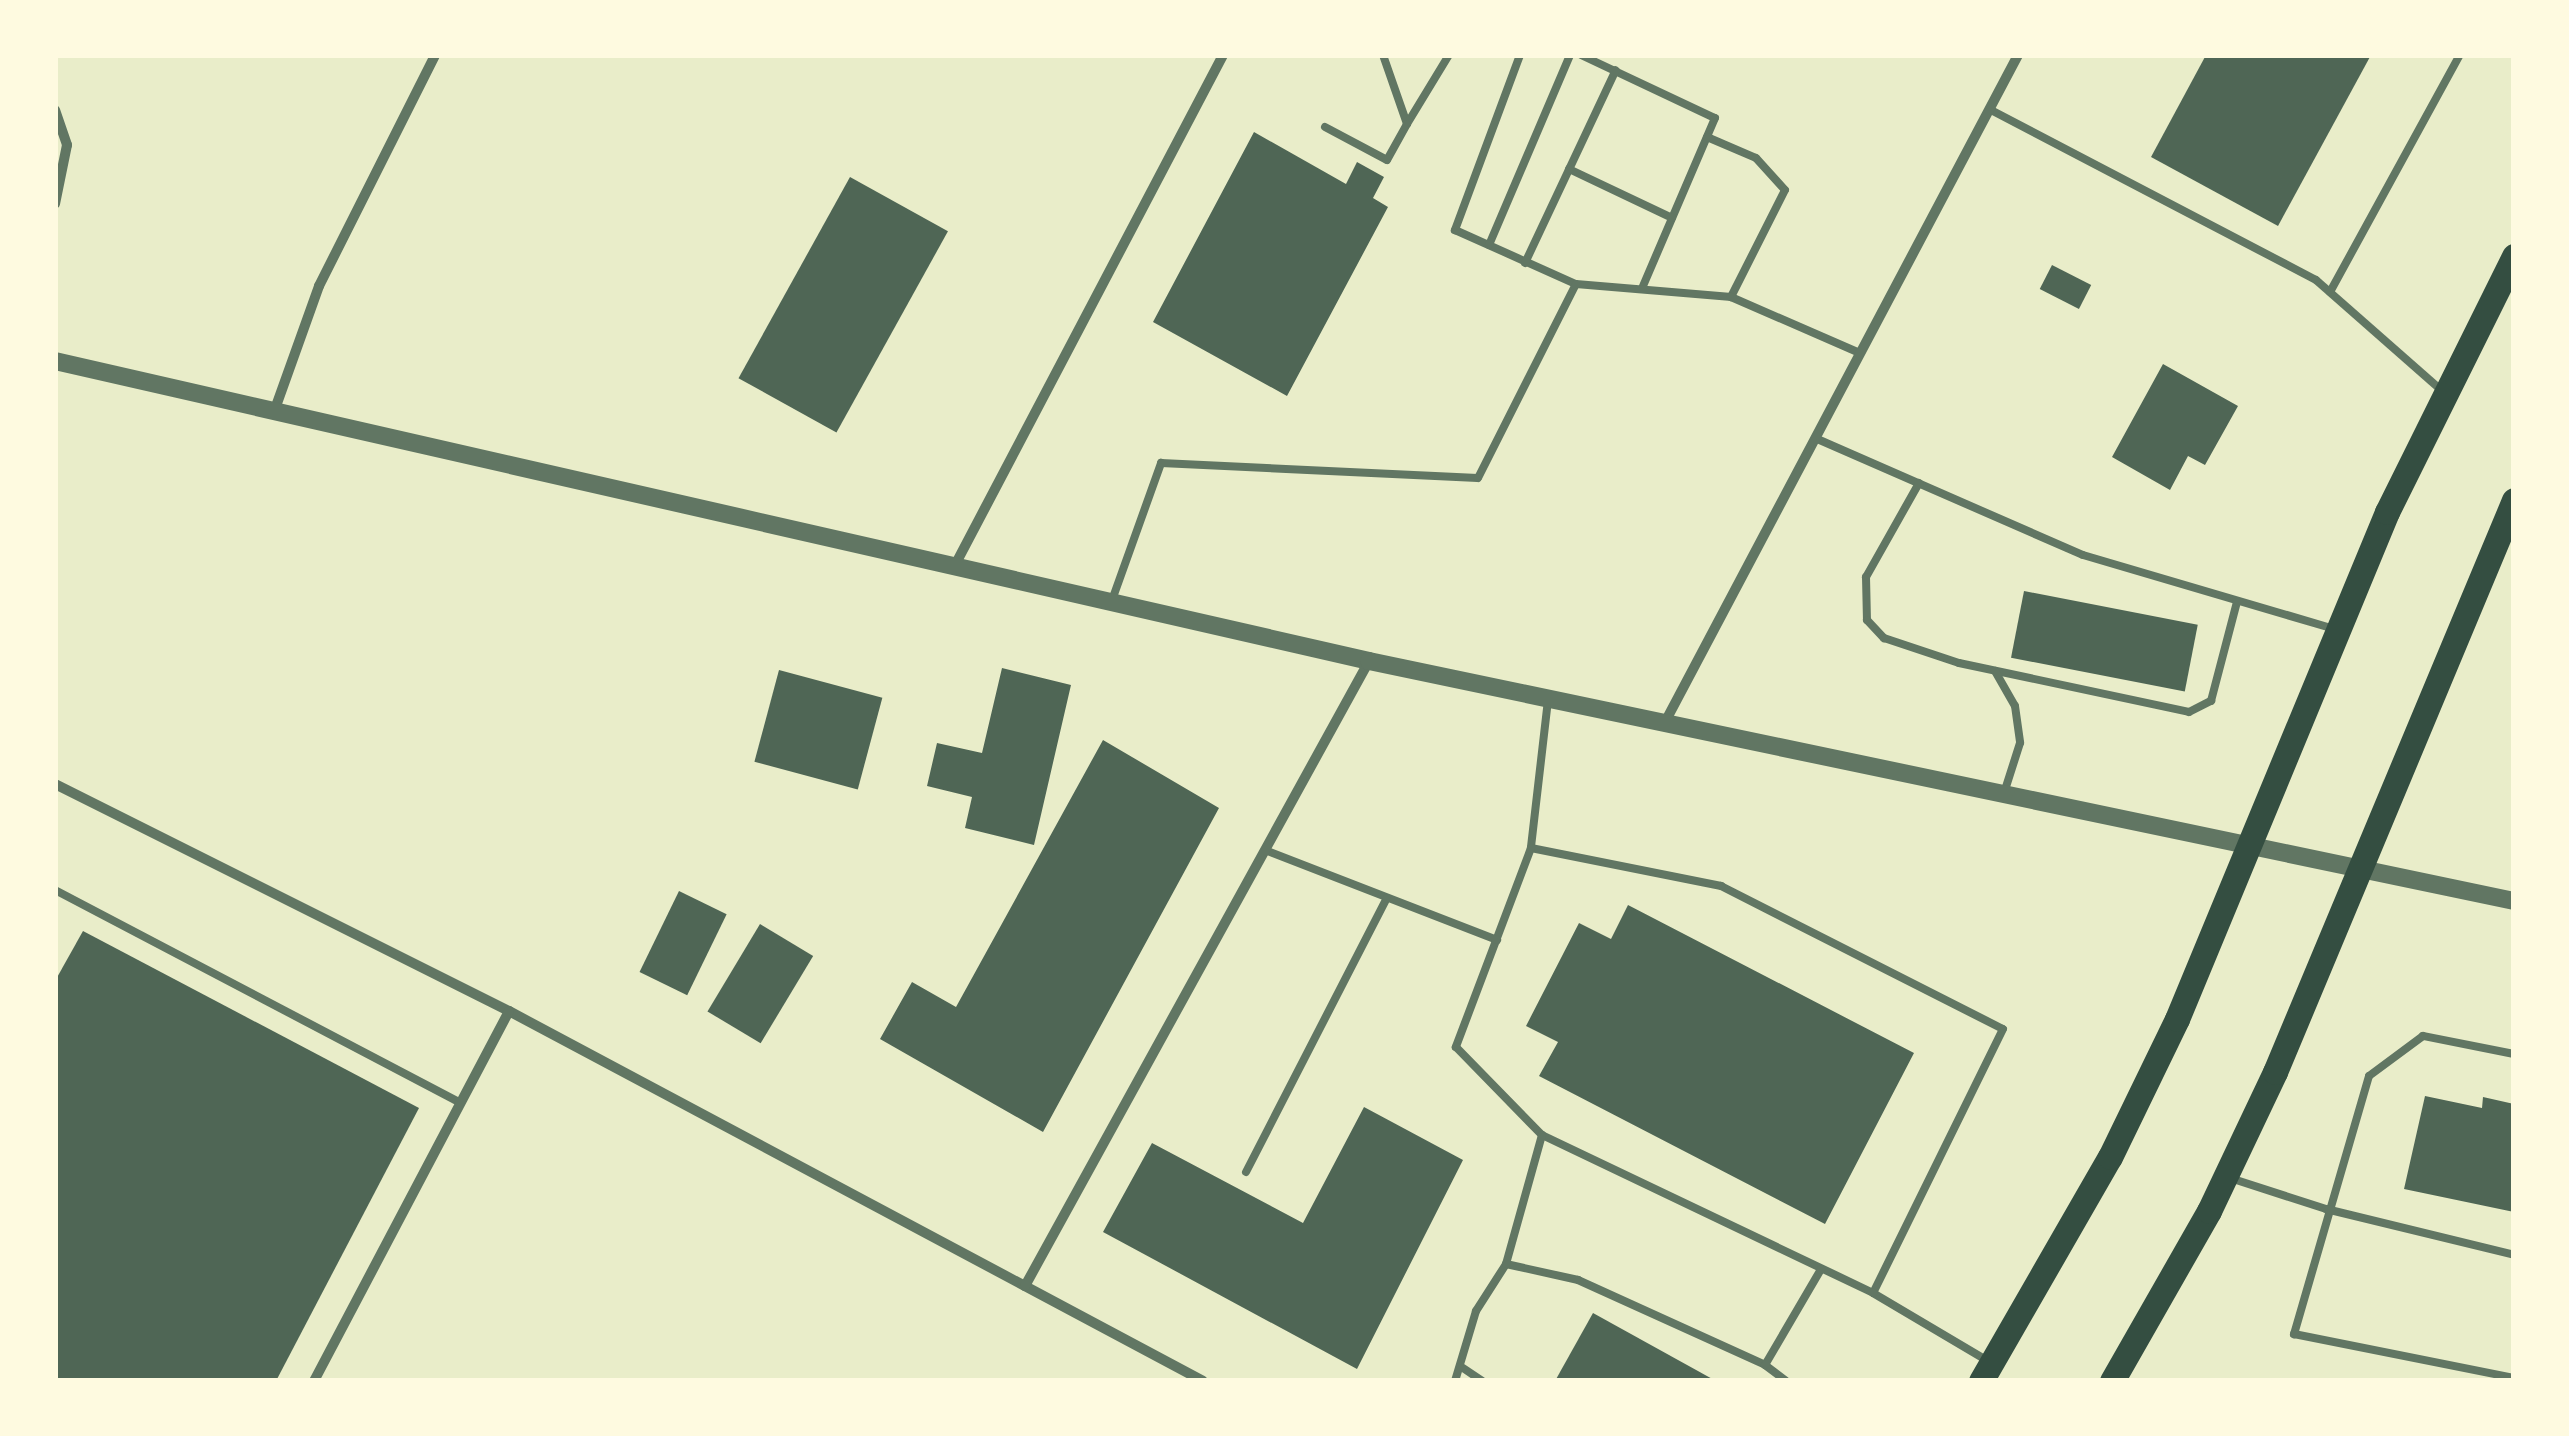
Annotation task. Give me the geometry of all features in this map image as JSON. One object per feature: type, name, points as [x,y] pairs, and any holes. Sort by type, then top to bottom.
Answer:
[{"type":"main road","points":[[1986,1372],[2110,1158],[2248,849],[2338,630],[2443,392],[2514,256]]},
{"type":"main road","points":[[2114,1381],[2226,1177],[2506,536],[2514,500]]},
{"type":"street","points":[[276,409],[319,286],[436,55]]},
{"type":"street","points":[[954,566],[1223,55]]},
{"type":"street","points":[[1664,724],[2018,55]]},
{"type":"street","points":[[55,110],[67,145],[55,204]]},
{"type":"street","points":[[55,361],[1369,661],[2248,849],[2514,900]]},
{"type":"street","points":[[1026,1286],[1369,661]]},
{"type":"street","points":[[55,784],[509,1011],[1204,1381]]},
{"type":"street","points":[[314,1381],[509,1011]]},
{"type":"lane","points":[[1383,55],[1407,124]]},
{"type":"lane","points":[[1325,127],[1386,160],[1449,55]]},
{"type":"lane","points":[[1520,55],[1455,230],[1576,284],[1643,286],[1731,297],[1860,353]]},
{"type":"lane","points":[[1488,245],[1570,55]]},
{"type":"lane","points":[[1582,55],[1716,118],[1643,286]]},
{"type":"lane","points":[[2330,292],[2460,55]]},
{"type":"lane","points":[[1525,262],[1616,70]]},
{"type":"lane","points":[[1989,109],[2330,292],[2443,392]]},
{"type":"lane","points":[[1707,138],[1756,158],[1785,190],[1731,297]]},
{"type":"lane","points":[[1569,170],[1672,218]]},
{"type":"lane","points":[[1111,602],[1161,463],[1478,478],[1576,284]]},
{"type":"lane","points":[[1814,438],[2083,555],[2338,630]]},
{"type":"lane","points":[[1919,484],[1866,577],[1867,620],[1884,638],[1995,671],[2189,712],[2211,701],[2237,602]]},
{"type":"lane","points":[[1995,671],[2015,706],[2020,743],[2003,796]]},
{"type":"lane","points":[[1548,699],[1531,848],[1456,1047],[1542,1135],[1873,1293],[1986,1372]]},
{"type":"lane","points":[[1531,848],[1722,886],[2003,1029],[1873,1293]]},
{"type":"lane","points":[[1265,850],[1496,940]]},
{"type":"lane","points":[[55,890],[461,1103]]},
{"type":"lane","points":[[1246,1172],[1388,898]]},
{"type":"lane","points":[[2514,1054],[2422,1036],[2369,1076],[2326,1210],[2294,1334],[2514,1378]]},
{"type":"lane","points":[[1455,1381],[1463,1368],[1476,1311],[1506,1264],[1542,1135]]},
{"type":"lane","points":[[2226,1177],[2326,1210],[2514,1254]]},
{"type":"lane","points":[[1506,1264],[1578,1280],[1765,1365],[1786,1381]]},
{"type":"lane","points":[[1765,1365],[1821,1268]]},
{"type":"lane","points":[[1463,1368],[1482,1381]]},
{"type":"building","points":[[2206,55],[2371,55],[2278,226],[2151,157]]},
{"type":"building","points":[[1254,132],[1346,184],[1357,162],[1384,177],[1373,198],[1388,207],[1287,396],[1153,322]]},
{"type":"building","points":[[850,177],[948,231],[836,432],[738,378]]},
{"type":"building","points":[[2052,265],[2091,285],[2079,309],[2040,289]]},
{"type":"building","points":[[2163,364],[2238,406],[2205,465],[2188,456],[2170,490],[2112,457]]},
{"type":"building","points":[[2024,591],[2198,625],[2185,692],[2011,658]]},
{"type":"building","points":[[1002,668],[1071,685],[1034,845],[965,828],[972,797],[927,786],[937,743],[982,753]]},
{"type":"building","points":[[779,670],[882,698],[858,789],[754,762]]},
{"type":"building","points":[[1103,740],[1219,808],[1043,1132],[880,1039],[912,982],[956,1007]]},
{"type":"building","points":[[679,891],[727,914],[687,995],[640,972]]},
{"type":"building","points":[[1628,905],[1914,1053],[1825,1224],[1539,1076],[1558,1042],[1526,1026],[1579,923],[1611,939]]},
{"type":"building","points":[[760,924],[813,956],[761,1043],[707,1011]]},
{"type":"building","points":[[83,931],[419,1108],[276,1381],[55,1381],[55,981]]},
{"type":"building","points":[[2425,1096],[2482,1108],[2483,1097],[2514,1104],[2514,1212],[2404,1189]]},
{"type":"building","points":[[1364,1107],[1463,1160],[1357,1369],[1103,1232],[1152,1143],[1303,1223]]},
{"type":"building","points":[[1593,1313],[1716,1381],[1555,1381]]}]
